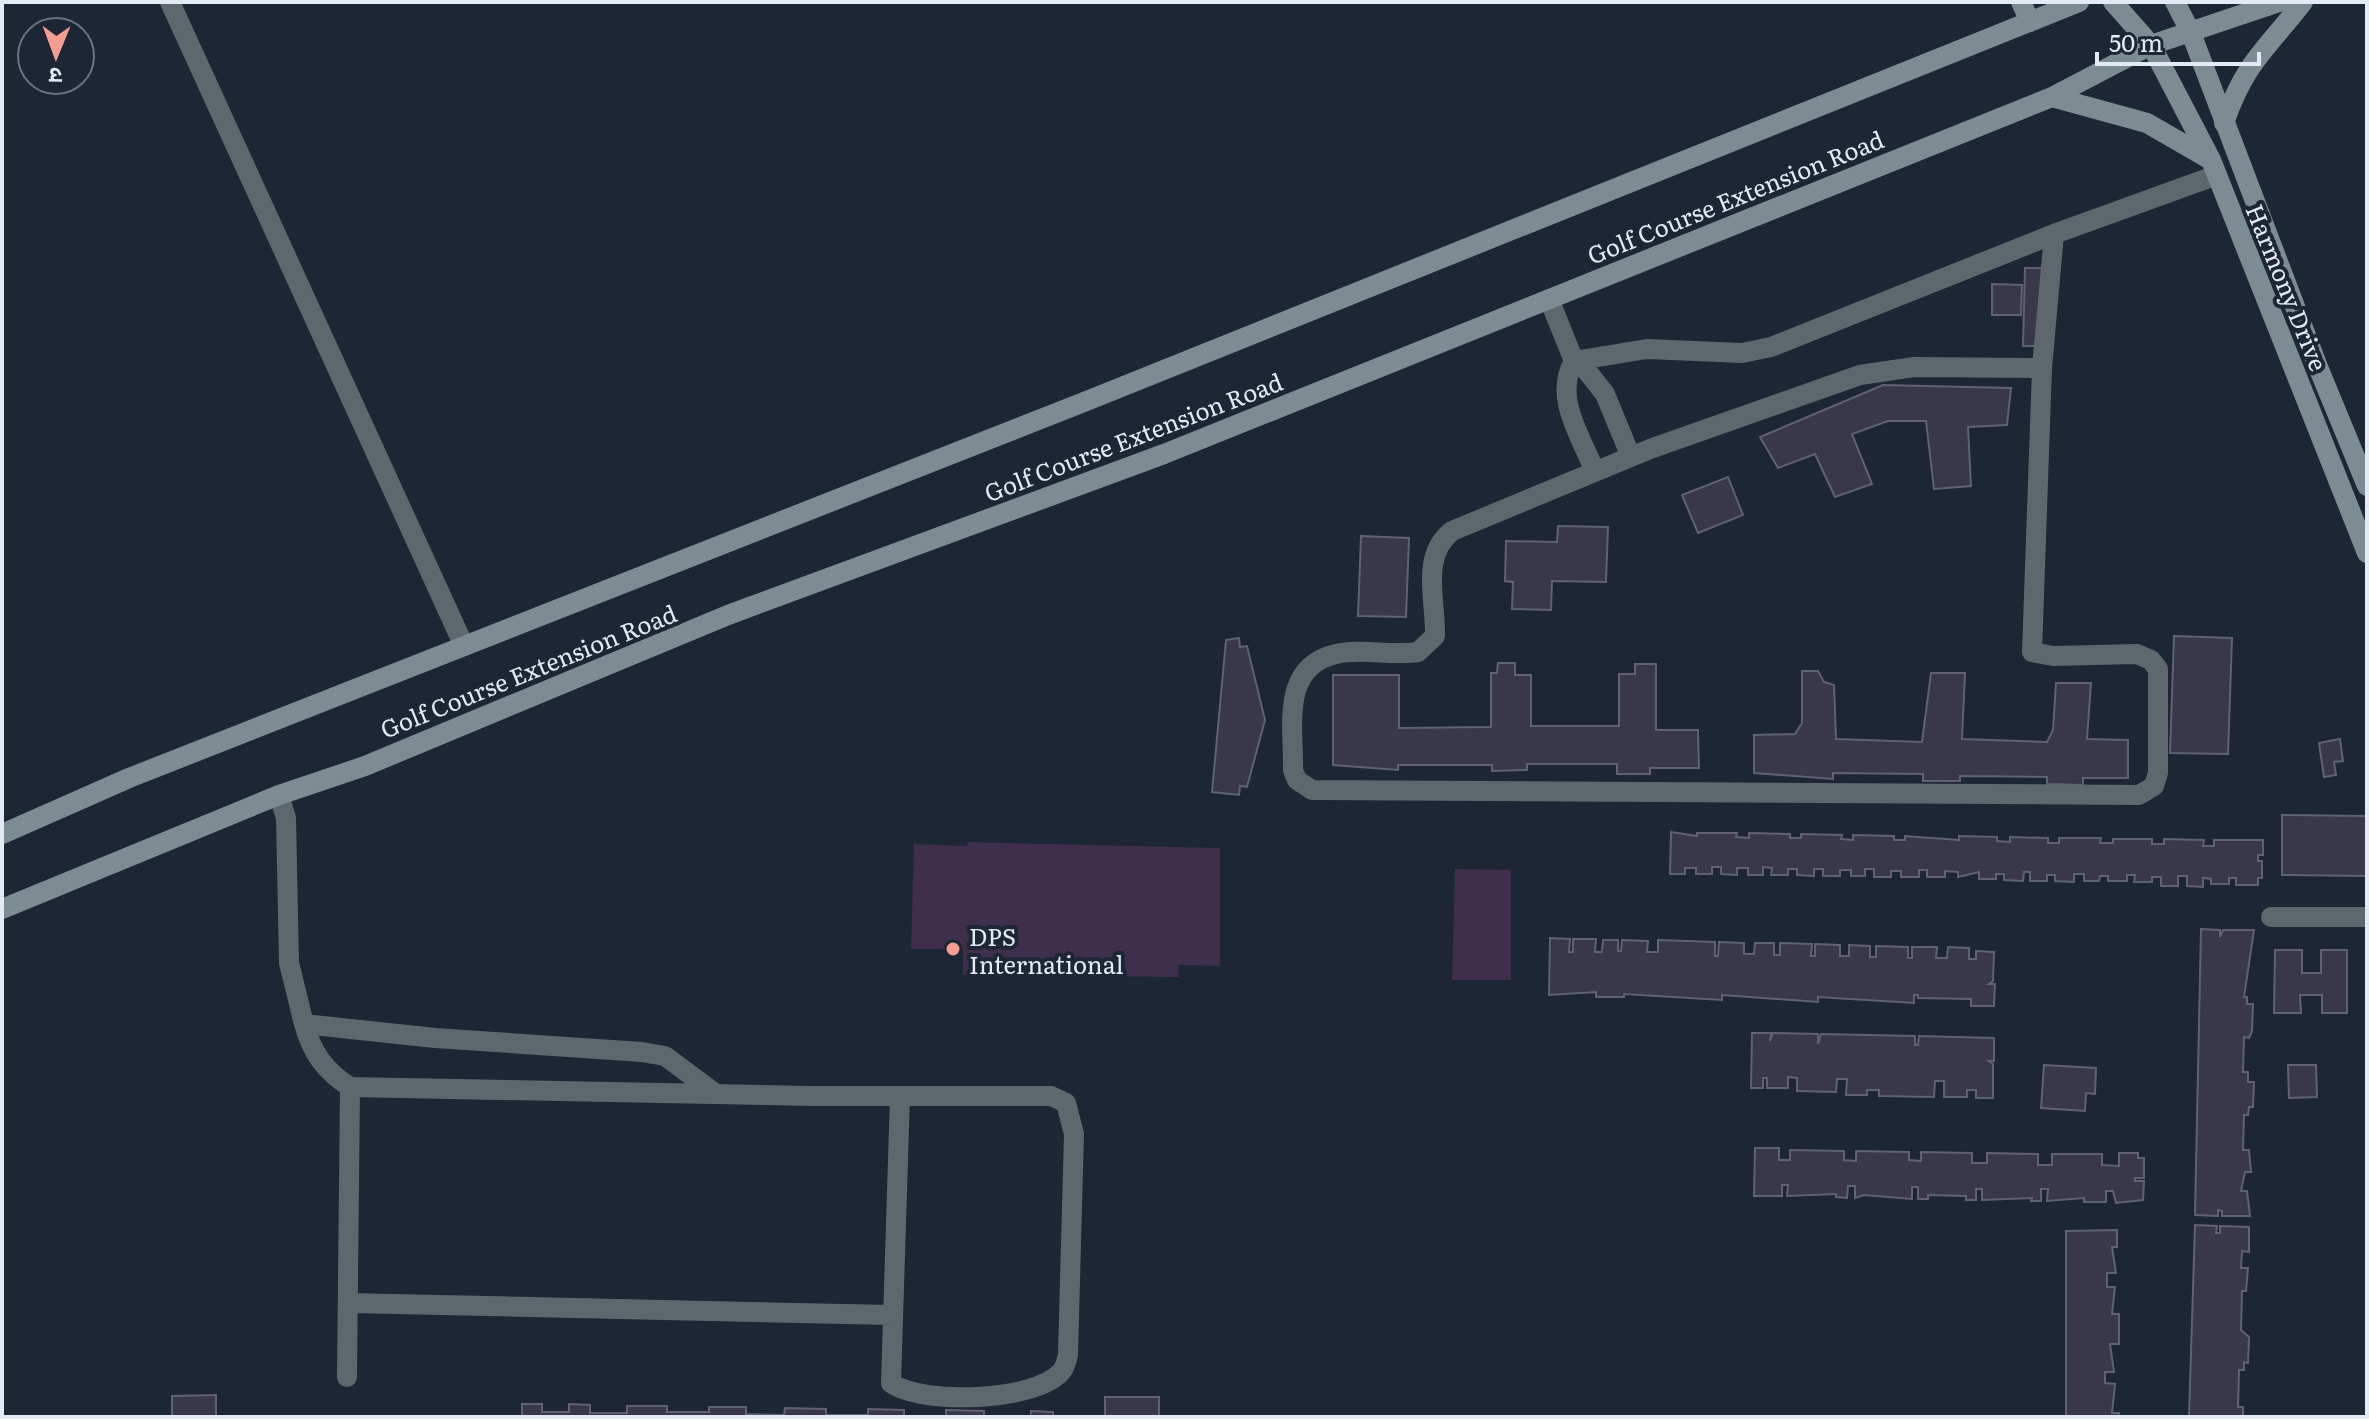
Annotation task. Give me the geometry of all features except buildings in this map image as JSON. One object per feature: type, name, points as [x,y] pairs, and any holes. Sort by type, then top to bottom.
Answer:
[{"type":"main road","points":[[2021,2],[2030,22]]},
{"type":"main road","name":"Golf Course Extension Road","points":[[2,834],[129,778],[2079,2]]},
{"type":"main road","name":"Harmony Drive","points":[[2113,2],[2151,45],[2214,167],[2367,553]]},
{"type":"main road","name":"Harmony Drive","points":[[2175,2],[2191,33],[2367,486]]},
{"type":"main road","name":"Golf Course Extension Road","points":[[2,909],[279,795],[365,766],[728,615],[1164,454],[2052,97],[2151,45],[2279,2]]},
{"type":"main road","points":[[2224,123],[2241,79],[2254,57],[2303,2]]},
{"type":"main road","points":[[2052,97],[2147,123],[2214,167]]},
{"type":"street","points":[[170,2],[464,646]]},
{"type":"street","points":[[1574,361],[1647,349],[1742,353],[1771,347],[2214,167]]},
{"type":"street","points":[[2042,368],[1885,369],[1650,449],[1452,531],[1438,541],[1432,556],[1435,636],[1418,652],[1336,653],[1306,667],[1294,688],[1293,770],[1297,780],[1312,790],[2139,795],[2154,786],[2158,773],[2158,669],[2151,660],[2137,654],[2053,656],[2032,652],[2042,368],[2054,234]]},
{"type":"street","points":[[1549,299],[1574,361],[1587,371],[1605,394],[1631,457]]},
{"type":"street","points":[[1574,361],[1564,382],[1566,400],[1595,472]]},
{"type":"street","points":[[279,795],[286,818],[289,963],[310,1045],[329,1073],[350,1087],[1051,1096],[1066,1103],[1074,1134],[1068,1355],[1064,1369],[1057,1376],[1014,1394],[905,1393],[891,1383],[900,1096]]},
{"type":"street","points":[[2271,917],[2367,917]]},
{"type":"street","points":[[304,1024],[435,1038],[642,1052],[665,1056],[716,1094]]},
{"type":"street","points":[[347,1377],[350,1087]]},
{"type":"street","points":[[348,1303],[892,1315]]},
{"type":"shaded area","points":[[968,842],[1220,848],[1220,966],[1178,965],[1179,977],[963,975],[963,949],[911,949],[914,844],[967,846]]},
{"type":"shaded area","points":[[1455,869],[1511,870],[1511,980],[1452,980]]},
{"type":"place","name":"DPS International","points":[[953,949]]}]
